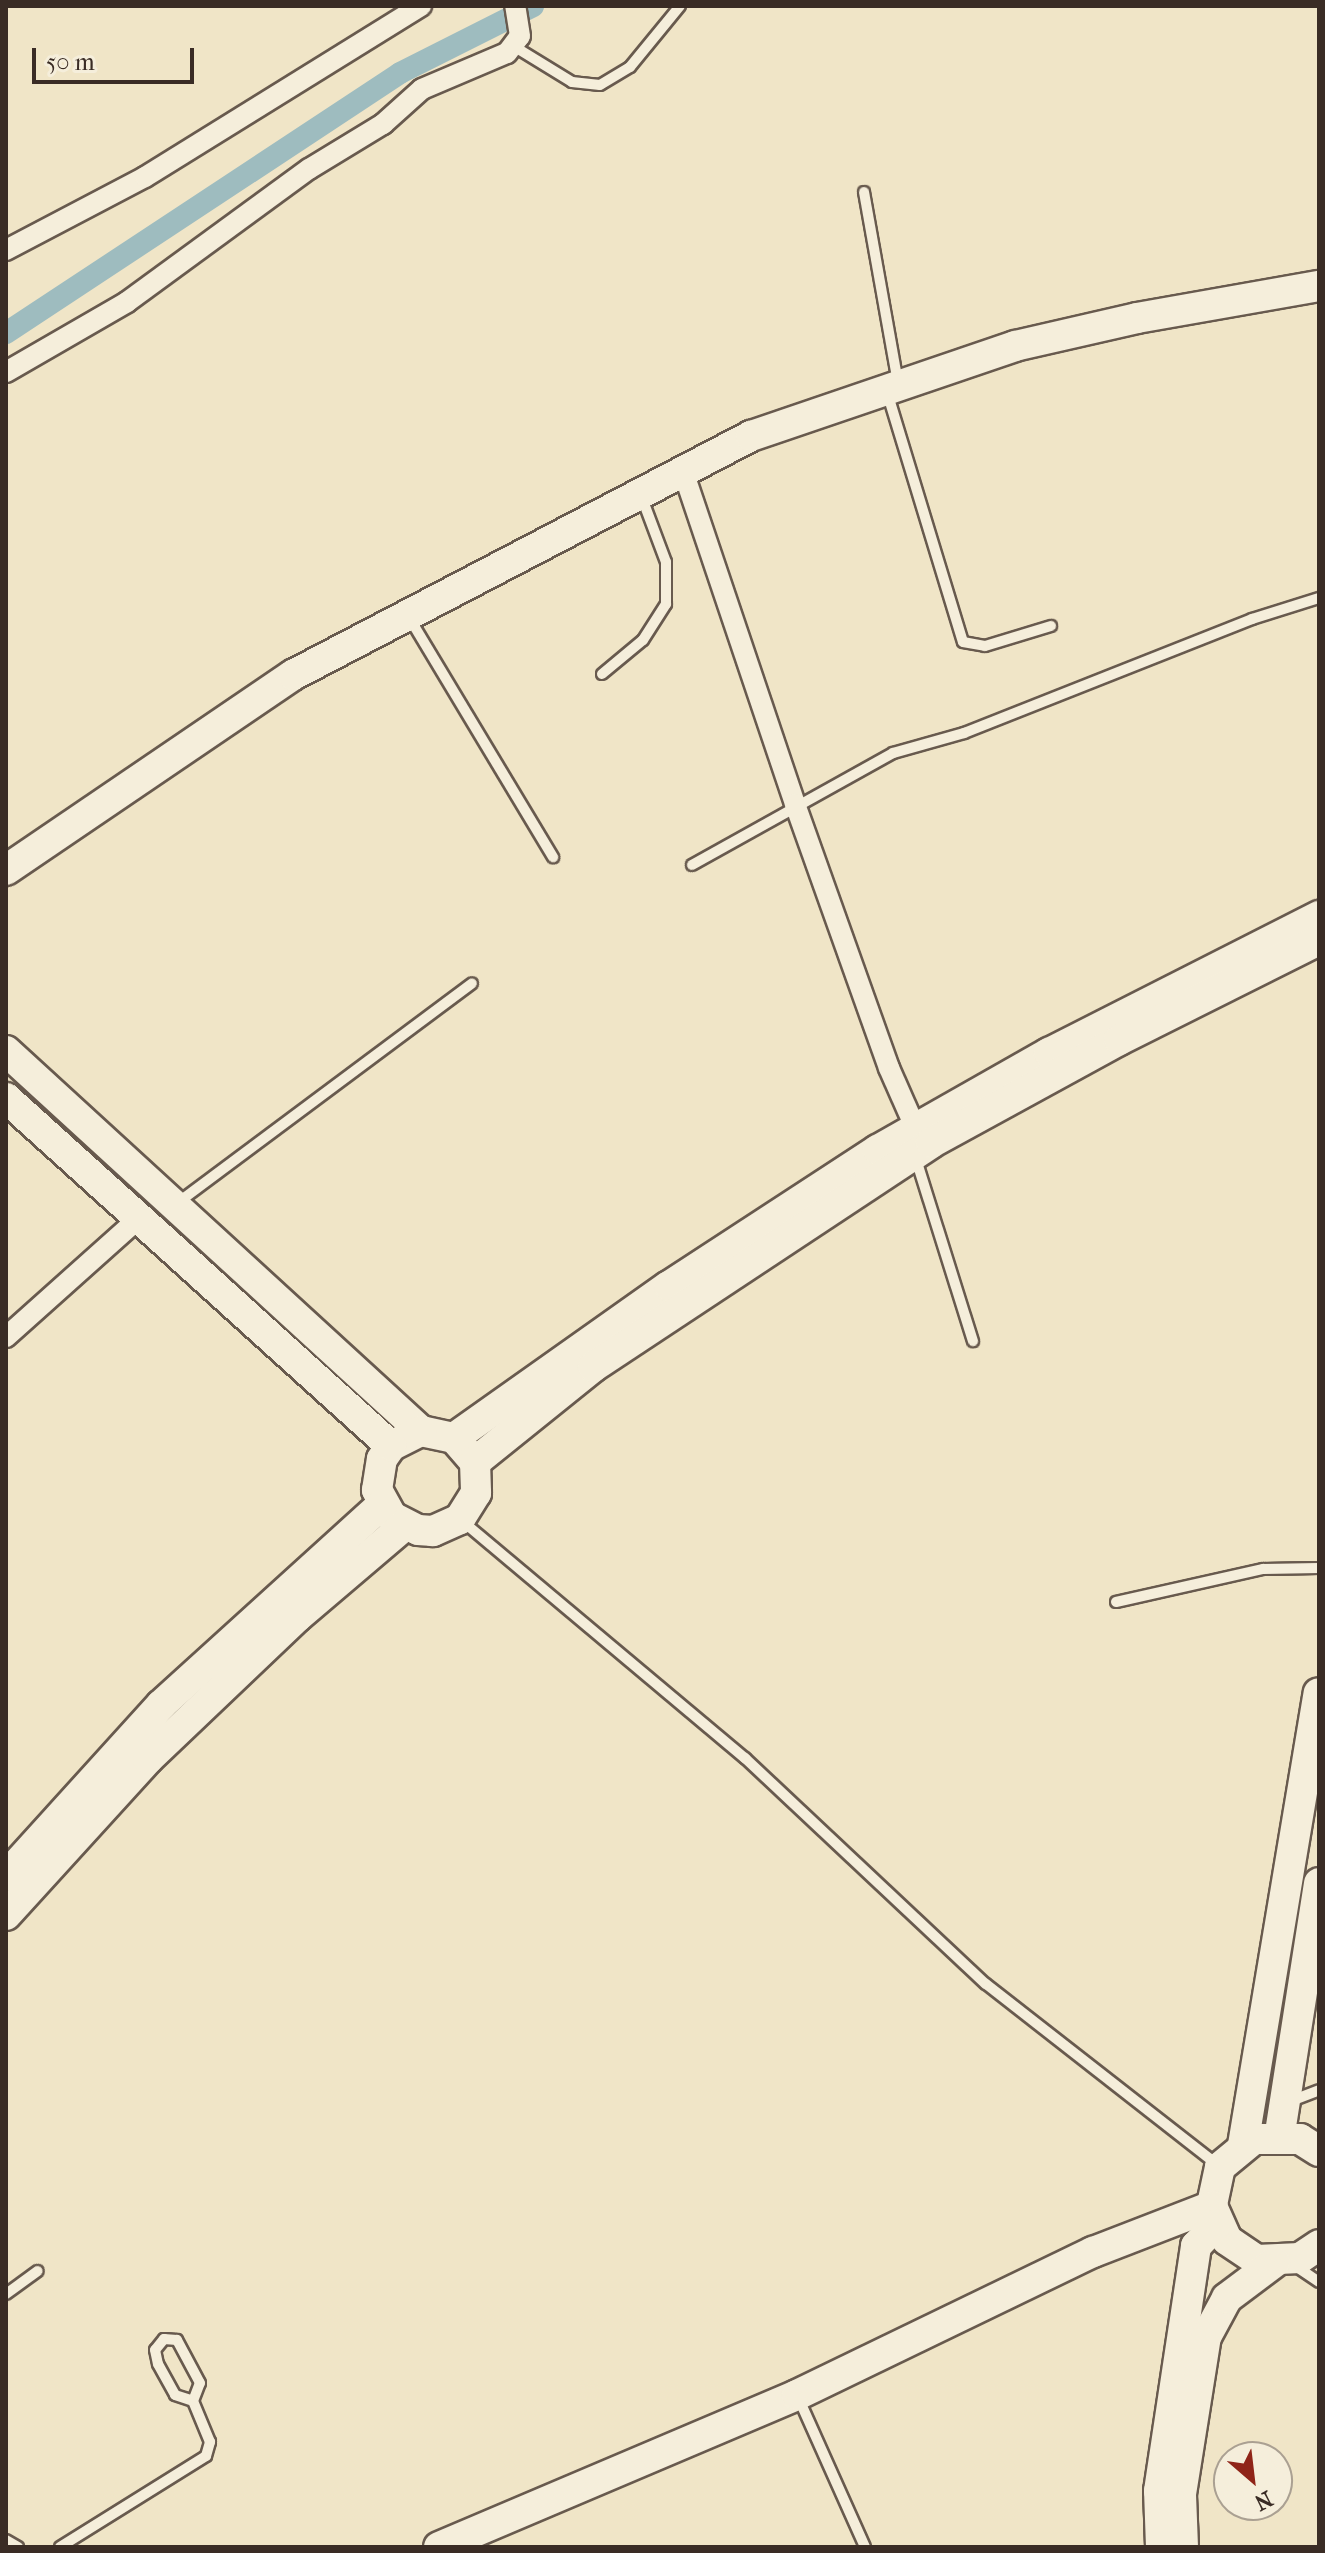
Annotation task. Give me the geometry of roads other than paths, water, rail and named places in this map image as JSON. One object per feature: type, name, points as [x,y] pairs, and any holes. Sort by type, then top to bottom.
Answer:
[{"type":"street","points":[[6,250],[145,177],[421,6]]},
{"type":"street","points":[[6,372],[127,302],[309,169],[383,124],[422,89],[515,47],[518,15]]},
{"type":"street","points":[[6,870],[293,675],[406,612],[751,436],[892,385],[1015,346],[1137,318],[1319,286]]},
{"type":"street","points":[[683,471],[795,804],[915,1141]]},
{"type":"street","points":[[475,1462],[593,1367],[915,1141],[1049,1053],[1319,916]]},
{"type":"street","points":[[454,1438],[669,1286],[915,1141],[1319,940]]},
{"type":"street","points":[[6,1051],[421,1431],[454,1438],[475,1462],[476,1493],[460,1519],[433,1531],[404,1526],[383,1504],[377,1474],[391,1446],[421,1431]]},
{"type":"street","points":[[6,1098],[391,1446]]},
{"type":"street","points":[[6,1337],[138,1219]]},
{"type":"street","points":[[6,1876],[161,1705],[383,1504]]},
{"type":"street","points":[[6,1915],[148,1759],[297,1617],[404,1526]]},
{"type":"street","points":[[1243,2145],[1319,1693]]},
{"type":"street","points":[[1279,2139],[1319,1883]]},
{"type":"street","points":[[1161,2547],[1159,2491],[1196,2246],[1215,2215],[1220,2167],[1254,2139],[1300,2139],[1319,2151]]},
{"type":"street","points":[[1215,2215],[1241,2252],[1281,2261]]},
{"type":"street","points":[[439,2547],[475,2540],[797,2395],[1093,2252],[1215,2215]]},
{"type":"street","points":[[1183,2547],[1181,2494],[1206,2337],[1227,2298],[1281,2261],[1319,2245]]},
{"type":"lane","points":[[515,47],[572,82],[600,85],[630,67],[680,6]]},
{"type":"lane","points":[[864,192],[892,385],[963,642],[985,646],[1051,626]]},
{"type":"lane","points":[[602,674],[643,640],[666,604],[666,562],[640,493]]},
{"type":"lane","points":[[692,865],[795,804],[893,753],[964,733],[1252,619],[1319,598]]},
{"type":"lane","points":[[406,612],[553,857]]},
{"type":"lane","points":[[173,1207],[472,983]]},
{"type":"lane","points":[[915,1141],[973,1341]]},
{"type":"lane","points":[[460,1519],[745,1758],[986,1984],[1220,2167]]},
{"type":"lane","points":[[1116,1602],[1263,1569],[1319,1568]]},
{"type":"lane","points":[[1284,2104],[1319,2090]]},
{"type":"lane","points":[[1281,2261],[1319,2282]]},
{"type":"lane","points":[[9,2288],[38,2271]]},
{"type":"lane","points":[[60,2547],[206,2456],[210,2442],[193,2401],[200,2383],[177,2340],[164,2339],[155,2350],[158,2364],[175,2395],[193,2401]]},
{"type":"lane","points":[[797,2395],[865,2547]]},
{"type":"lane","points":[[6,2540],[18,2547]]},
{"type":"waterway","points":[[6,333],[400,73],[533,6]]}]
